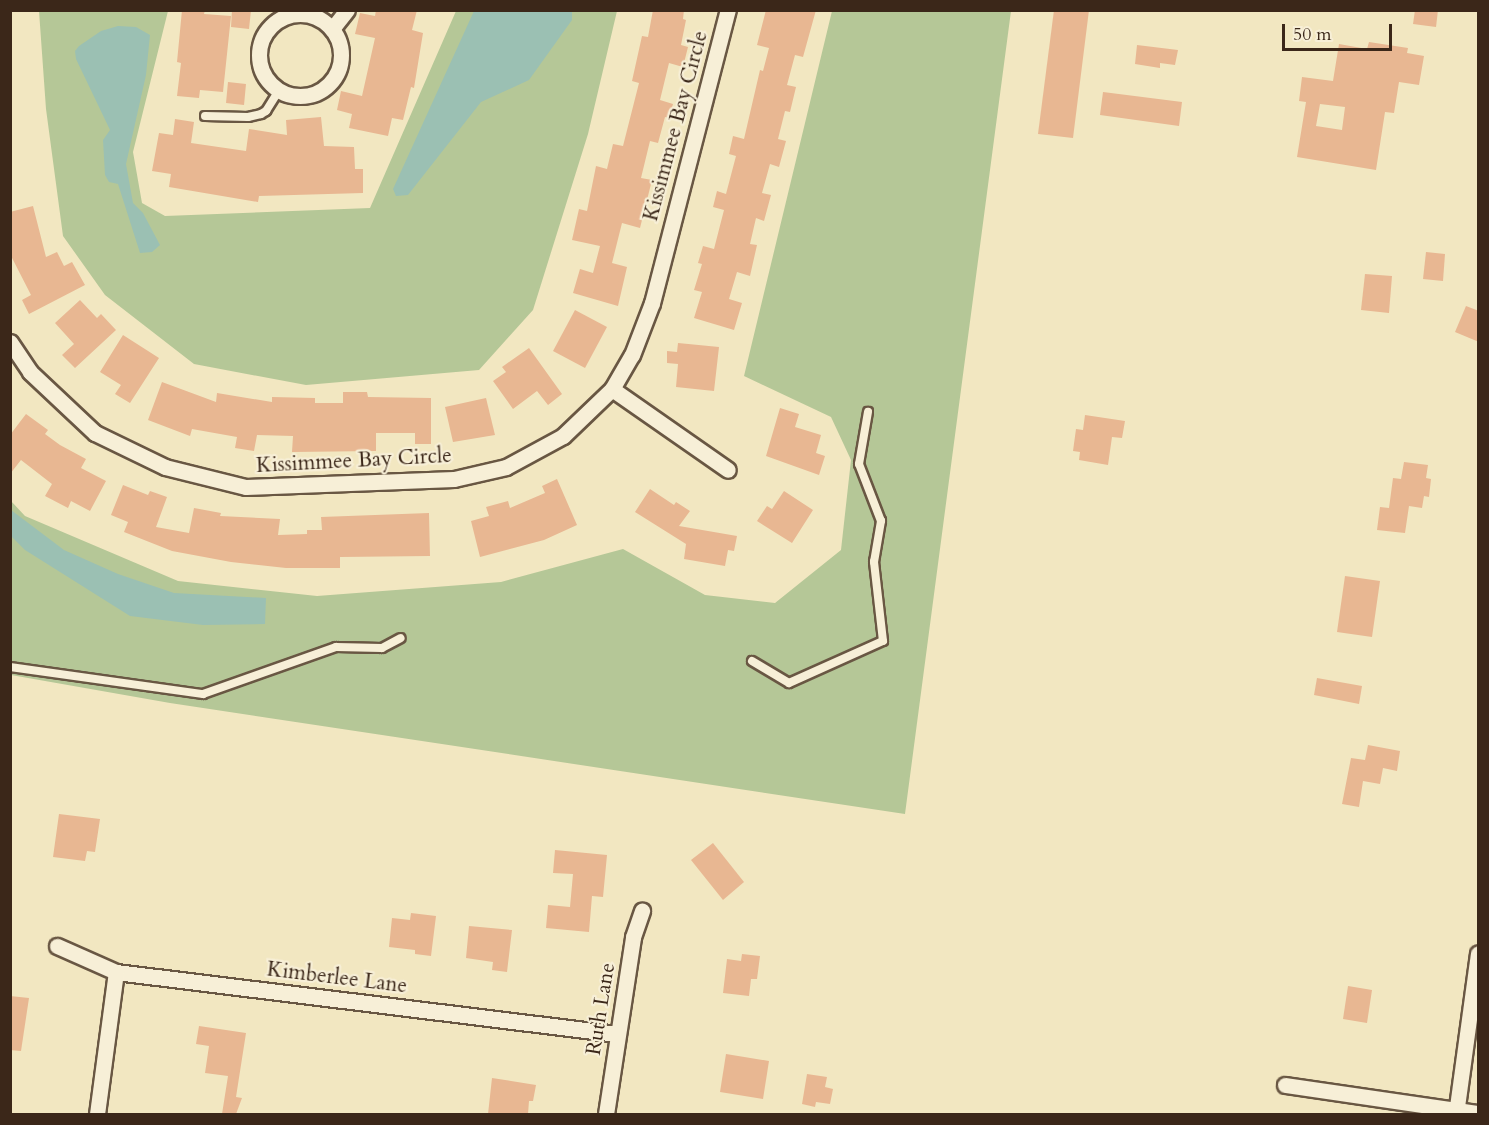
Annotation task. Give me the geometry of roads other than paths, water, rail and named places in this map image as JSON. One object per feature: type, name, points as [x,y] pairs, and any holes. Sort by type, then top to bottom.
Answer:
[{"type":"street","points":[[332,29],[347,10]]},
{"type":"street","name":"Kissimmee Bay Circle","points":[[10,342],[30,372],[95,433],[165,467],[246,487],[454,479],[506,467],[563,436],[612,389],[633,355],[652,303],[728,10]]},
{"type":"street","points":[[284,14],[311,15],[332,29],[339,42],[341,56],[338,70],[331,82],[320,91],[307,95],[292,95],[279,90],[269,82],[262,71],[259,52],[265,33],[273,23],[284,14]]},
{"type":"street","points":[[612,389],[728,470]]},
{"type":"street","name":"Ruth Lane","points":[[606,1114],[633,937],[642,911]]},
{"type":"street","name":"Kimberlee Lane","points":[[57,946],[116,972],[617,1034]]},
{"type":"street","points":[[1456,1112],[1479,953]]},
{"type":"street","points":[[97,1114],[116,972]]},
{"type":"street","points":[[1285,1085],[1456,1112],[1479,1113]]},
{"type":"lane","points":[[205,116],[248,117],[261,114],[266,111],[279,90]]},
{"type":"lane","points":[[752,661],[789,683],[883,641],[874,562],[880,521],[859,464],[868,412]]},
{"type":"lane","points":[[10,667],[203,694],[336,647],[382,648],[401,638]]},
{"type":"water","points":[[474,11],[572,11],[572,20],[529,80],[481,102],[408,195],[396,196],[393,189]]},
{"type":"water","points":[[118,26],[136,27],[150,35],[146,75],[126,164],[133,203],[143,213],[160,245],[152,252],[140,253],[118,184],[109,182],[105,175],[103,140],[110,130],[76,59],[75,51],[79,46],[101,31]]},
{"type":"water","points":[[11,510],[64,550],[118,574],[174,593],[266,598],[265,624],[203,625],[130,616],[25,550],[11,536]]}]
